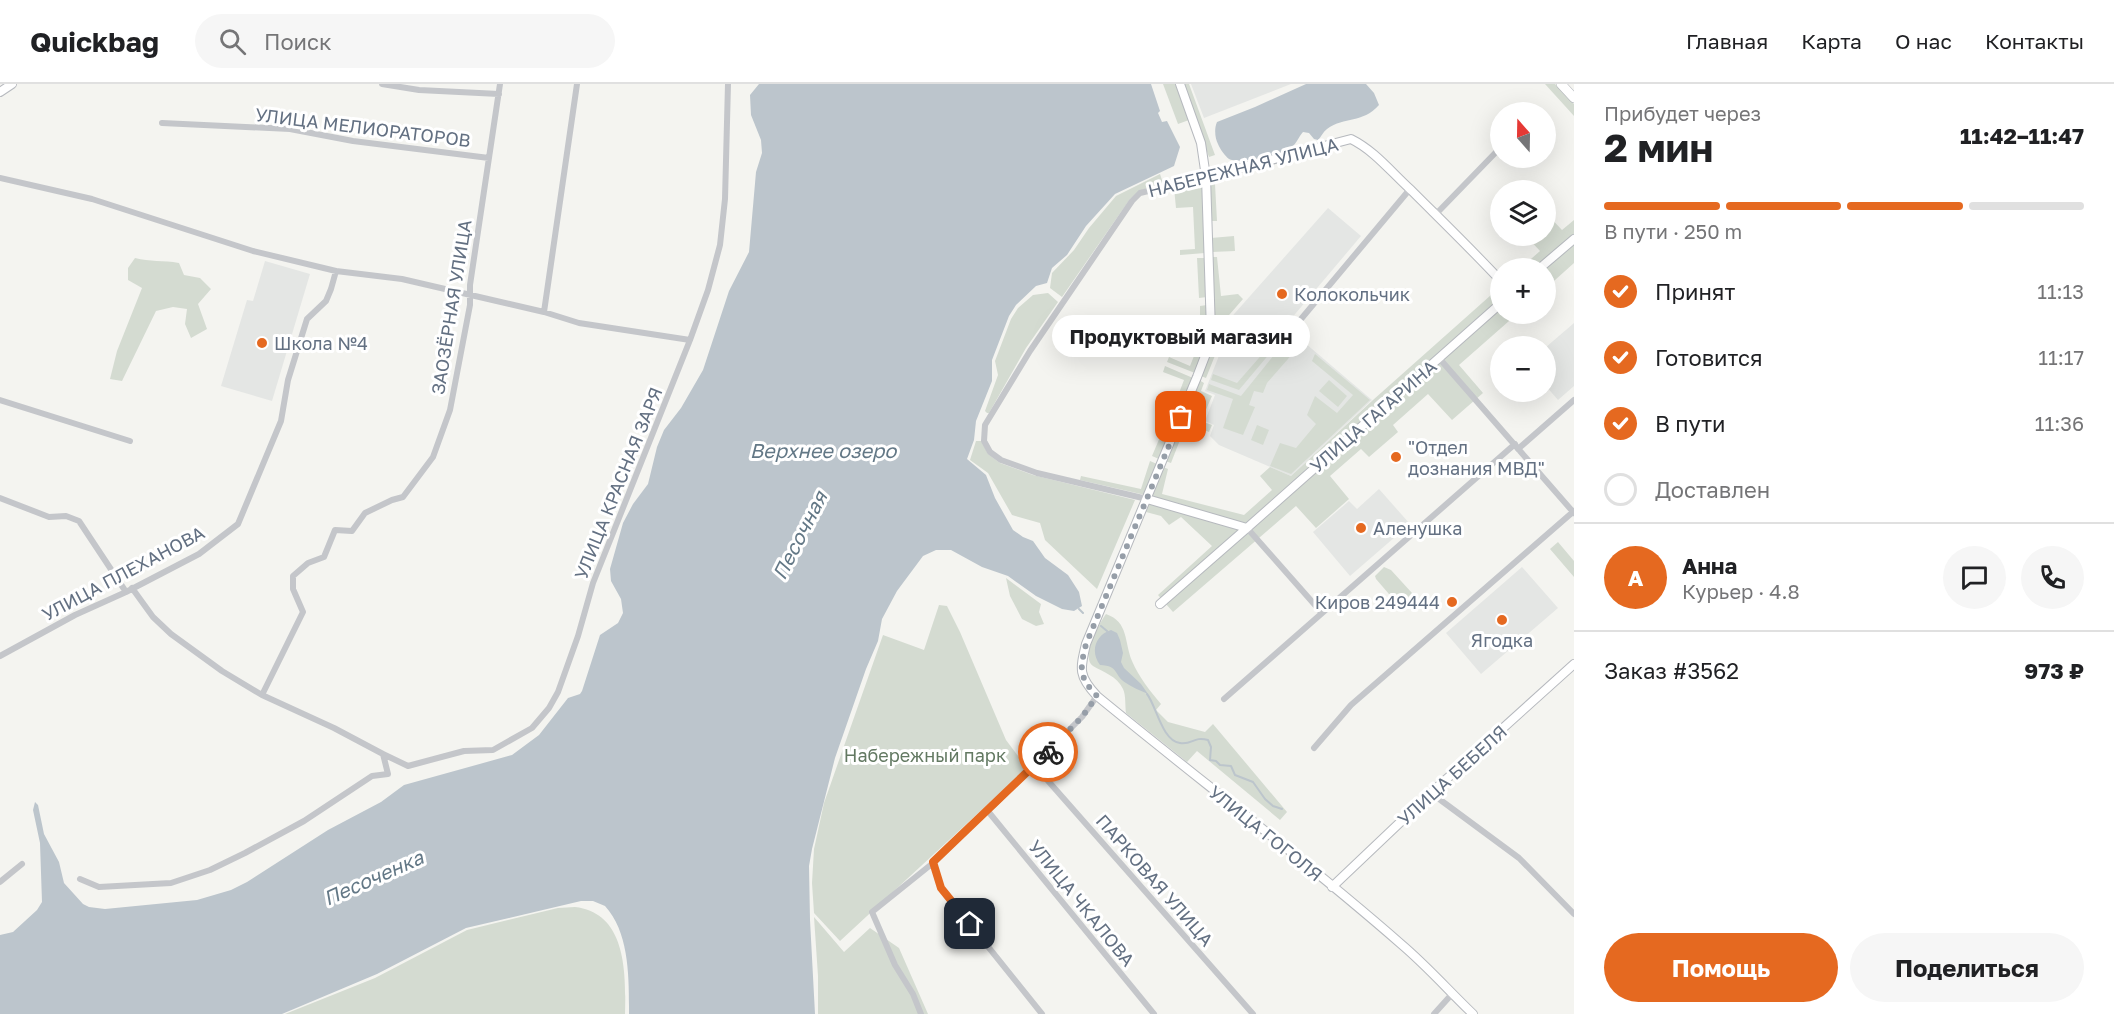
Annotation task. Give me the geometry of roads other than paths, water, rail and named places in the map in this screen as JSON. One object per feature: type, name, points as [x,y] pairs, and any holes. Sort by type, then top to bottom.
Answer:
[{"type":"main road","points":[[1561,84],[1574,98]]},
{"type":"street","points":[[0,92],[12,84]]},
{"type":"street","points":[[382,84],[419,90],[499,94]]},
{"type":"street","name":"ЗАОЗЁРНАЯ УЛИЦА","points":[[262,695],[303,612],[293,589],[293,576],[308,563],[324,557],[335,530],[352,531],[365,513],[403,497],[433,457],[450,410],[470,305],[500,84]]},
{"type":"street","points":[[544,312],[577,84]]},
{"type":"street","name":"УЛИЦА КРАСНАЯ ЗАРЯ","points":[[0,498],[50,517],[66,516],[79,521],[129,590],[171,634],[222,671],[262,695],[334,728],[408,766],[464,751],[493,750],[532,728],[549,708],[558,692],[578,636],[593,583],[708,290],[720,245],[725,199],[728,84]]},
{"type":"street","name":"УЛИЦА ГОГОЛЯ","points":[[1180,84],[1201,143],[1206,177],[1211,331],[1207,351],[1086,644],[1081,671],[1084,682],[1097,696],[1403,945],[1473,1014]]},
{"type":"street","name":"УЛИЦА МЕЛИОРАТОРОВ","points":[[162,123],[290,129],[352,141],[489,158]]},
{"type":"street","name":"НАБЕРЕЖНАЯ УЛИЦА","points":[[1147,499],[1036,473],[1001,460],[990,452],[984,441],[985,425],[1030,351],[1132,201],[1140,193],[1351,139],[1366,146],[1410,189]]},
{"type":"street","points":[[1436,214],[1490,157]]},
{"type":"street","points":[[0,178],[92,199],[253,251],[336,271],[402,279],[544,312],[579,323],[690,340]]},
{"type":"street","points":[[1291,331],[1410,189],[1490,270]]},
{"type":"street","points":[[1552,258],[1574,239]]},
{"type":"street","name":"УЛИЦА ПЛЕХАНОВА","points":[[0,656],[75,615],[200,554],[238,524],[281,421],[288,380],[307,319],[326,301],[336,271]]},
{"type":"street","name":"УЛИЦА ГАГАРИНА","points":[[1160,604],[1490,313]]},
{"type":"street","points":[[1314,748],[1351,705],[1574,512],[1439,358]]},
{"type":"street","points":[[0,400],[130,441]]},
{"type":"street","points":[[1224,699],[1516,446],[1574,400]]},
{"type":"street","points":[[1147,499],[1247,528],[1322,613]]},
{"type":"street","name":"УЛИЦА БЕБЕЛЯ","points":[[1332,887],[1431,793],[1574,664]]},
{"type":"street","points":[[921,1014],[913,994],[895,965],[872,912],[933,862],[1035,766],[1082,717],[1097,696]]},
{"type":"street","points":[[80,879],[99,887],[171,883],[210,870],[304,821],[372,776],[388,774],[383,754]]},
{"type":"street","name":"ПАРКОВАЯ УЛИЦА","points":[[1035,766],[1253,1014]]},
{"type":"street","points":[[1431,793],[1519,858],[1574,914]]},
{"type":"street","name":"УЛИЦА ЧКАЛОВА","points":[[987,810],[1154,1014]]},
{"type":"street","points":[[933,862],[941,888],[1042,1014]]},
{"type":"street","points":[[0,882],[22,864]]},
{"type":"street","points":[[1434,1014],[1452,994]]},
{"type":"water","name":"Верхнее озеро","points":[[759,84],[1151,84],[1162,122],[1167,121],[1180,147],[1174,166],[1115,194],[1086,226],[1067,255],[1052,268],[1047,283],[1036,286],[1016,305],[1009,316],[992,360],[992,381],[976,421],[974,440],[967,459],[986,475],[995,498],[1013,530],[1033,541],[1045,558],[1068,575],[1079,592],[1082,606],[1074,611],[1062,609],[1036,596],[1008,576],[982,567],[951,550],[936,550],[923,556],[897,591],[882,619],[878,641],[835,758],[812,849],[809,866],[815,1014],[629,1014],[626,957],[619,929],[605,906],[593,901],[581,901],[466,928],[377,974],[282,1014],[0,1014],[0,935],[13,932],[37,910],[42,902],[40,843],[33,810],[35,802],[38,805],[44,834],[59,862],[64,883],[83,904],[105,909],[197,900],[231,890],[247,882],[328,830],[381,802],[404,785],[512,755],[539,735],[568,698],[580,694],[600,635],[618,623],[623,613],[621,599],[611,581],[610,569],[623,523],[633,504],[648,484],[657,447],[664,430],[681,408],[703,370],[729,291],[749,252],[756,172],[762,153],[761,140],[751,115],[750,95]]},
{"type":"water","points":[[1306,84],[1366,84],[1374,93],[1379,105],[1360,118],[1334,125],[1326,130],[1318,140],[1309,133],[1303,132],[1292,147],[1279,153],[1242,161],[1229,159],[1226,156],[1216,139],[1217,122]]},
{"type":"water","points":[[1111,630],[1117,633],[1120,640],[1123,653],[1121,662],[1124,668],[1148,694],[1126,683],[1114,669],[1100,665],[1097,660],[1096,644],[1101,636]]},
{"type":"waterway","points":[[1079,609],[1083,613]]},
{"type":"waterway","points":[[1101,626],[1107,631]]},
{"type":"waterway","points":[[1147,694],[1164,730],[1174,741],[1188,743],[1199,739],[1208,740],[1211,747],[1210,760],[1220,765],[1231,766],[1235,775],[1253,782],[1265,799],[1273,806],[1282,809]]},
{"type":"place","name":"Колокольчик","points":[[1282,294]]},
{"type":"place","name":"Школа №4","points":[[262,343]]},
{"type":"place","name":"Продуктовый магазин","points":[[1181,417]]},
{"type":"place","name":"\"Отдел дознания МВД\"","points":[[1396,457]]},
{"type":"place","name":"Аленушка","points":[[1361,528]]},
{"type":"place","name":"Киров 249444","points":[[1452,602]]},
{"type":"place","name":"Ягодка","points":[[1502,620]]},
{"type":"water label","name":"Песочная","points":[[799,535]]},
{"type":"water label","name":"Песоченка","points":[[373,877]]},
{"type":"park label","name":"Набережный парк","points":[[925,755]]}]
